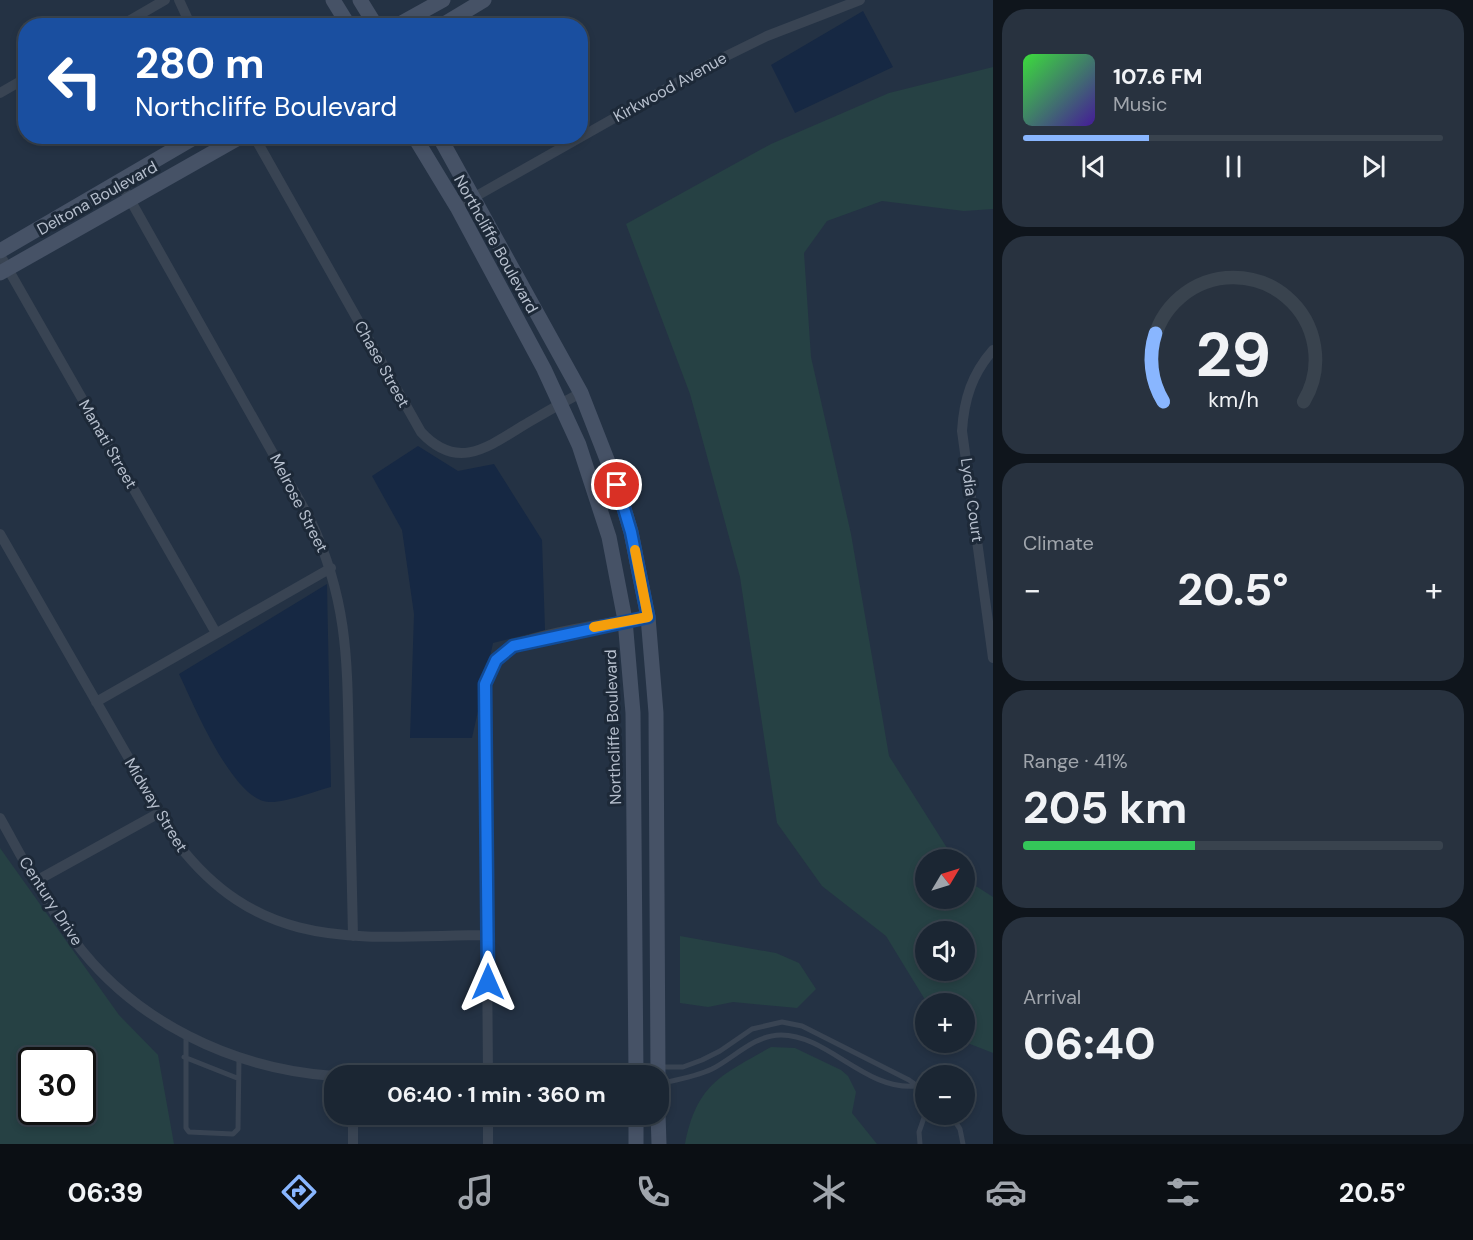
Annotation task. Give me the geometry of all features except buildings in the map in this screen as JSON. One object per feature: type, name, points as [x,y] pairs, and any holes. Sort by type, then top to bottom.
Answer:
[{"type":"main road","points":[[333,0],[344,18]]},
{"type":"main road","points":[[360,0],[371,18]]},
{"type":"main road","points":[[410,18],[442,0]]},
{"type":"main road","points":[[454,18],[484,0]]},
{"type":"main road","name":"Deltona Boulevard","points":[[2,262],[119,180],[183,144]]},
{"type":"main road","name":"Deltona Boulevard","points":[[2,262],[131,200],[228,144]]},
{"type":"main road","name":"Northcliffe Boulevard","points":[[419,144],[457,207],[560,403],[596,492],[611,547],[626,620],[633,713],[636,1065]]},
{"type":"main road","name":"Northcliffe Boulevard","points":[[442,144],[581,393],[617,485],[631,532],[648,617],[656,713],[658,1065]]},
{"type":"main road","points":[[636,1125],[636,1144]]},
{"type":"main road","points":[[658,1125],[659,1144]]},
{"type":"street","points":[[134,18],[165,0]]},
{"type":"street","points":[[179,0],[188,18]]},
{"type":"street","name":"Kirkwood Avenue","points":[[588,133],[708,64],[767,36],[860,0]]},
{"type":"street","points":[[0,93],[18,83]]},
{"type":"street","name":"Chase Street","points":[[259,144],[421,432],[430,441],[454,453],[478,452],[581,393]]},
{"type":"street","name":"Kirkwood Avenue","points":[[457,207],[569,144]]},
{"type":"street","name":"Melrose Street","points":[[119,180],[311,521],[331,568],[340,598],[347,660],[353,936]]},
{"type":"street","name":"Manati Street","points":[[2,262],[216,633]]},
{"type":"street","name":"Lydia Court","points":[[993,350],[974,377],[967,393],[962,431],[993,658]]},
{"type":"street","name":"Midway Street","points":[[0,534],[159,813],[193,864],[228,896],[248,908],[295,928],[322,934],[353,936],[487,935]]},
{"type":"street","points":[[96,702],[331,568]]},
{"type":"street","points":[[488,1065],[485,696],[489,671],[504,651],[525,641],[648,617]]},
{"type":"street","points":[[36,882],[159,813]]},
{"type":"street","name":"Century Drive","points":[[0,818],[68,933],[96,967],[144,1009],[186,1035],[239,1058],[283,1070],[324,1075]]},
{"type":"street","points":[[353,1125],[353,1144]]},
{"type":"street","points":[[488,1125],[488,1144]]},
{"type":"lane","points":[[669,1070],[702,1060],[720,1051],[752,1029],[782,1022],[802,1026],[915,1085]]},
{"type":"lane","points":[[186,1035],[184,1057],[186,1128],[189,1132],[233,1134],[238,1129],[239,1058]]},
{"type":"lane","points":[[669,1081],[708,1071],[758,1040],[782,1035],[792,1036],[818,1047],[883,1083],[915,1086]]},
{"type":"lane","points":[[184,1057],[237,1078]]},
{"type":"lane","points":[[920,1144],[919,1132],[921,1125]]},
{"type":"lane","points":[[957,1125],[963,1144]]},
{"type":"green space","points":[[993,67],[993,209],[964,211],[882,201],[827,221],[804,253],[811,357],[851,534],[889,756],[948,849],[915,849],[915,909],[975,909],[975,885],[993,897],[993,1053],[975,1046],[975,993],[921,993],[886,936],[822,886],[777,823],[740,577],[690,394],[626,224],[771,144],[889,93]]},
{"type":"green space","points":[[0,848],[119,1015],[158,1055],[174,1144],[0,1144]]},
{"type":"green space","points":[[680,936],[776,953],[799,963],[816,989],[797,1008],[733,1002],[708,1007],[680,1003]]},
{"type":"green space","points":[[771,1047],[795,1048],[841,1070],[848,1076],[856,1092],[852,1113],[877,1144],[685,1144],[697,1107],[714,1083],[739,1065]]},
{"type":"water","points":[[863,11],[893,67],[795,113],[771,65]]},
{"type":"water","points":[[418,446],[458,471],[494,464],[542,540],[545,630],[493,643],[472,738],[410,738],[414,614],[402,530],[372,476]]},
{"type":"water","points":[[327,584],[331,787],[291,799],[269,802],[255,797],[228,769],[204,727],[179,674]]},
{"type":"slow traffic","points":[[594,627],[648,617],[635,550]]},
{"type":"route","points":[[488,982],[485,684],[489,671],[504,651],[525,641],[648,617],[631,532],[617,485]]}]
